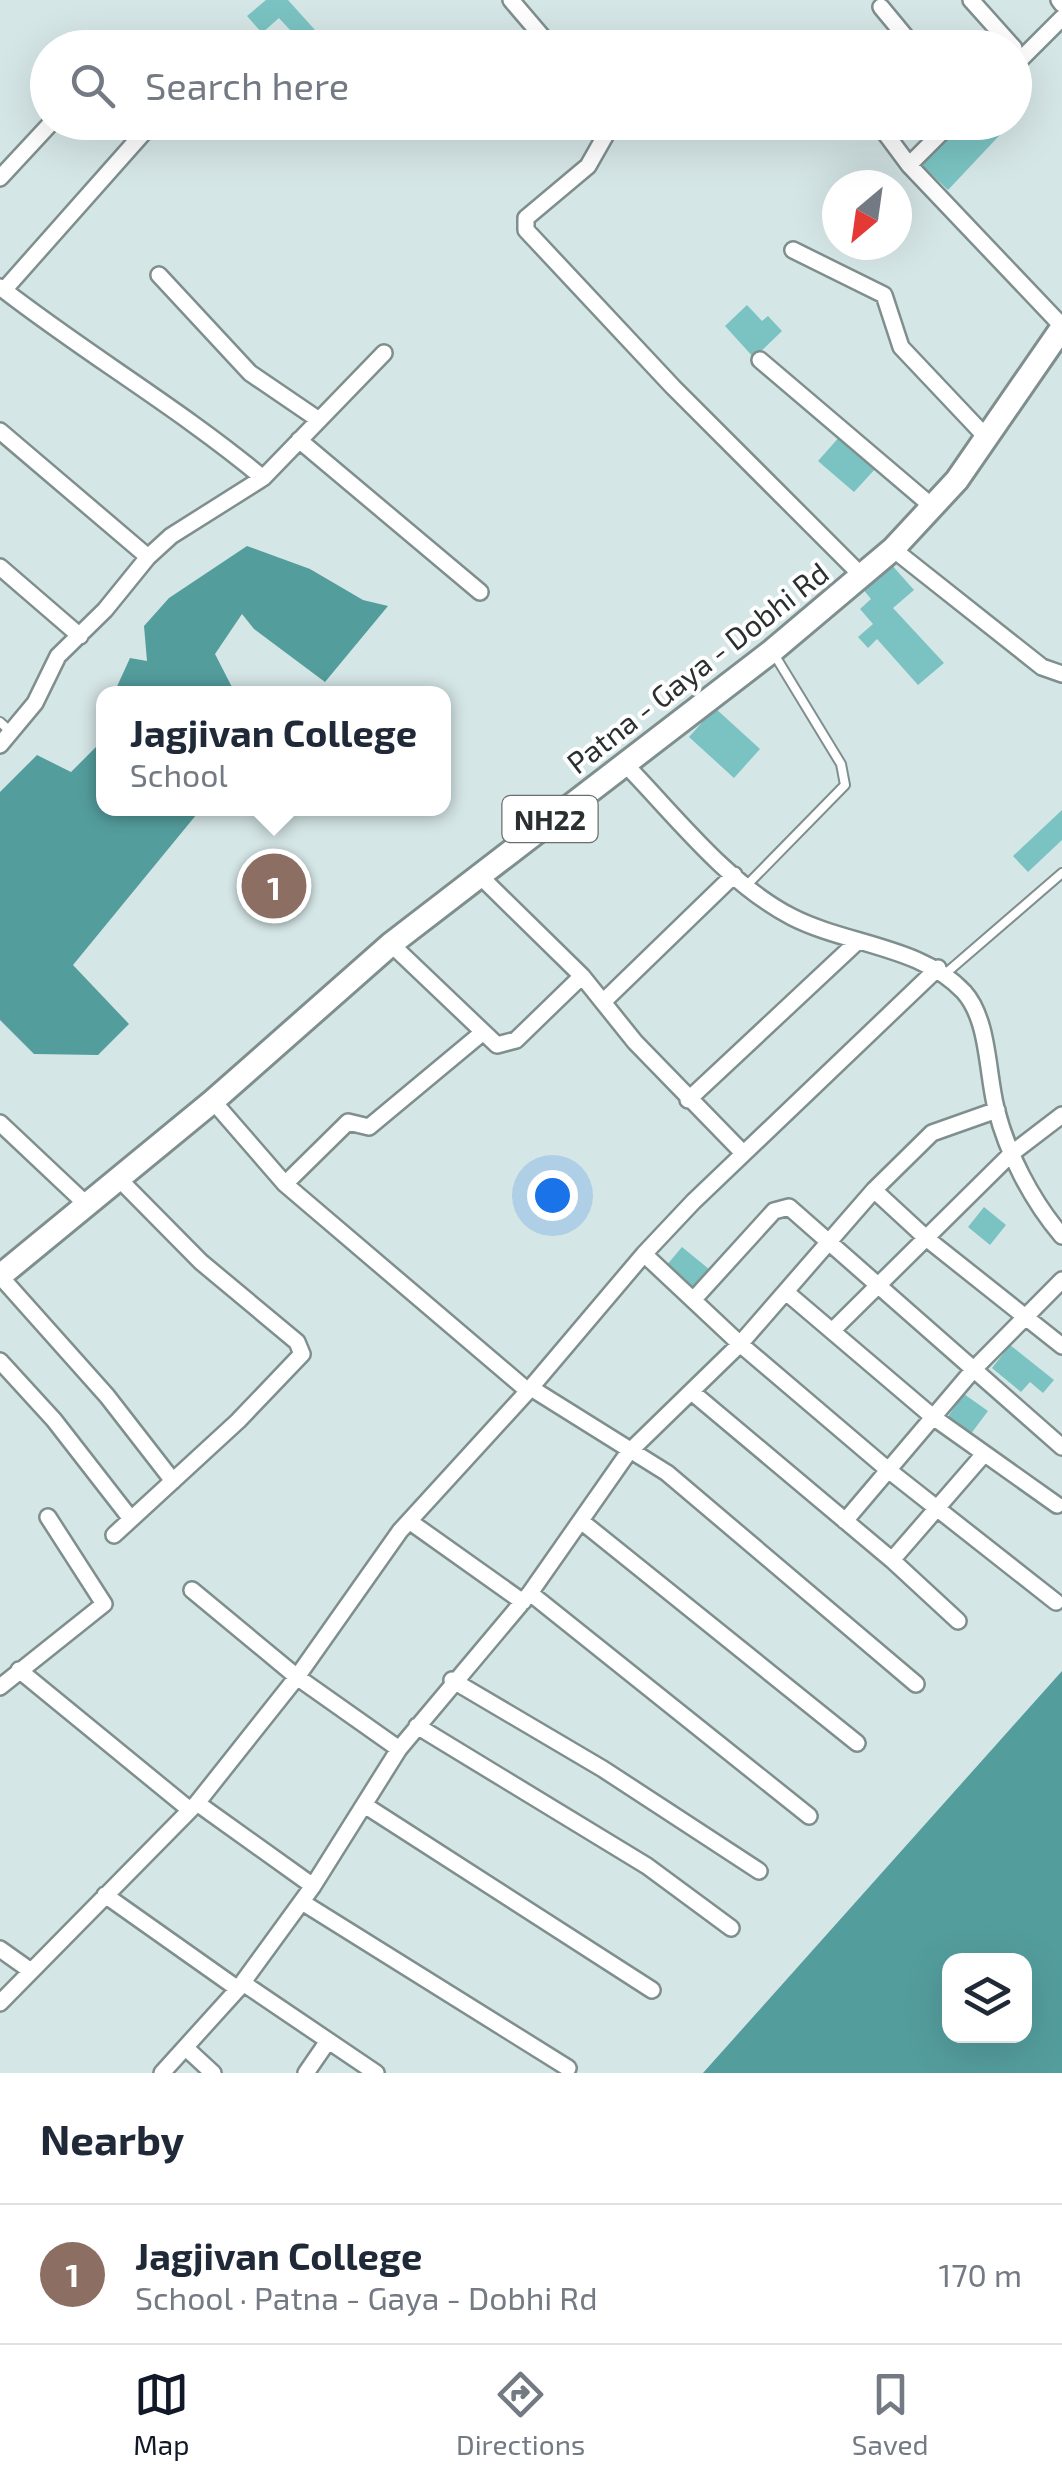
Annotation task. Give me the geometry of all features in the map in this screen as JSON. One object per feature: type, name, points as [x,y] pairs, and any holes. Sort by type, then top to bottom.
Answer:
[{"type":"main road","name":"Patna - Gaya - Dobhi Rd","points":[[0,1276],[213,1102],[391,944],[772,651],[893,549],[934,508],[1062,327]]},
{"type":"street","points":[[512,0],[537,30]]},
{"type":"street","points":[[971,0],[996,30]]},
{"type":"street","points":[[881,7],[900,30]]},
{"type":"street","points":[[1032,43],[1062,18]]},
{"type":"street","points":[[0,178],[35,140]]},
{"type":"street","points":[[136,140],[2,288],[97,360],[185,414],[263,478]]},
{"type":"street","points":[[604,140],[594,159],[526,218],[526,230],[672,387],[862,576]]},
{"type":"street","points":[[891,140],[1062,327]]},
{"type":"street","points":[[909,164],[934,140]]},
{"type":"street","points":[[793,250],[884,295],[901,347],[987,438]]},
{"type":"street","points":[[159,275],[226,351],[319,420]]},
{"type":"street","points":[[0,745],[6,727],[36,703],[52,662],[80,636],[148,557],[171,536],[263,478],[384,353]]},
{"type":"street","points":[[760,360],[934,508]]},
{"type":"street","points":[[0,431],[148,557]]},
{"type":"street","points":[[299,440],[480,592]]},
{"type":"street","points":[[893,549],[1042,667],[1062,674]]},
{"type":"street","points":[[0,567],[80,636]]},
{"type":"street","points":[[624,762],[740,880],[790,916],[941,971],[976,1005],[996,1110],[1011,1154],[1060,1228]]},
{"type":"street","points":[[478,875],[605,1000],[635,1042],[743,1153]]},
{"type":"street","points":[[605,1000],[740,880]]},
{"type":"street","points":[[688,1100],[857,942]]},
{"type":"street","points":[[391,944],[497,1045],[516,1040],[582,976]]},
{"type":"street","points":[[0,2003],[194,1806],[296,1677],[409,1521],[530,1390],[644,1254],[743,1153],[941,971]]},
{"type":"street","points":[[285,1184],[348,1122],[369,1128],[482,1033]]},
{"type":"street","points":[[213,1102],[285,1184],[530,1390],[666,1473],[916,1684]]},
{"type":"street","points":[[162,2073],[240,1986],[313,1886],[399,1749],[452,1680],[526,1598],[628,1453],[740,1344],[874,1190],[932,1133],[996,1110]]},
{"type":"street","points":[[833,1330],[1011,1154],[1062,1114]]},
{"type":"street","points":[[0,1123],[86,1204]]},
{"type":"street","points":[[114,1535],[238,1420],[302,1349],[201,1262],[118,1178]]},
{"type":"street","points":[[874,1190],[926,1238],[1062,1346]]},
{"type":"street","points":[[694,1299],[782,1206],[789,1207],[1062,1446]]},
{"type":"street","points":[[644,1254],[740,1344],[886,1469],[1056,1602]]},
{"type":"street","points":[[0,1276],[107,1396],[173,1481]]},
{"type":"street","points":[[845,1521],[974,1368],[1062,1280]]},
{"type":"street","points":[[786,1292],[933,1416],[1057,1505]]},
{"type":"street","points":[[0,1361],[54,1420],[131,1519]]},
{"type":"street","points":[[693,1393],[892,1560],[958,1621]]},
{"type":"street","points":[[892,1560],[984,1454]]},
{"type":"street","points":[[0,1687],[104,1604],[48,1517]]},
{"type":"street","points":[[409,1521],[526,1598],[809,1816]]},
{"type":"street","points":[[581,1521],[856,1743]]},
{"type":"street","points":[[192,1590],[296,1677],[399,1749]]},
{"type":"street","points":[[19,1670],[194,1806],[313,1886]]},
{"type":"street","points":[[452,1680],[604,1769],[759,1870]]},
{"type":"street","points":[[417,1726],[648,1866],[731,1928]]},
{"type":"street","points":[[366,1806],[652,1990]]},
{"type":"street","points":[[105,1894],[376,2073]]},
{"type":"street","points":[[302,1902],[568,2068]]},
{"type":"street","points":[[0,1948],[31,1971]]},
{"type":"street","points":[[306,2073],[328,2041]]},
{"type":"street","points":[[187,2049],[213,2073]]},
{"type":"lane","points":[[740,880],[845,785],[841,764],[772,651]]},
{"type":"lane","points":[[941,971],[1062,873]]},
{"type":"water","points":[[247,546],[310,569],[363,600],[388,606],[325,682],[254,629],[242,614],[215,654],[231,686],[117,686],[130,658],[147,661],[144,626],[169,598]]},
{"type":"water","points":[[96,747],[96,816],[195,816],[73,965],[129,1024],[98,1055],[34,1054],[0,1020],[0,792],[37,755],[71,772]]},
{"type":"water","points":[[1062,1671],[1062,2073],[703,2073]]},
{"type":"building","points":[[266,0],[288,0],[315,30],[290,30],[279,18],[265,30],[259,30],[247,16]]},
{"type":"building","points":[[940,140],[995,140],[948,190],[919,162]]},
{"type":"building","points":[[747,305],[762,321],[768,316],[782,331],[754,358],[725,326]]},
{"type":"building","points":[[841,435],[877,467],[854,492],[818,461]]},
{"type":"building","points":[[890,563],[914,590],[893,608],[944,663],[918,685],[877,639],[868,648],[858,637],[873,624],[860,609],[871,599],[862,588]]},
{"type":"building","points":[[715,708],[760,749],[734,778],[689,737]]},
{"type":"building","points":[[1062,810],[1062,840],[1028,872],[1013,856]]},
{"type":"building","points":[[984,1207],[1006,1225],[990,1245],[968,1227]]},
{"type":"building","points":[[682,1247],[715,1274],[698,1294],[666,1266]]},
{"type":"building","points":[[1010,1345],[1054,1380],[1043,1393],[1030,1382],[1021,1392],[992,1368]]},
{"type":"building","points":[[964,1394],[988,1411],[970,1435],[947,1418]]},
{"type":"place","name":"Jagjivan College","points":[[274,886]]}]
